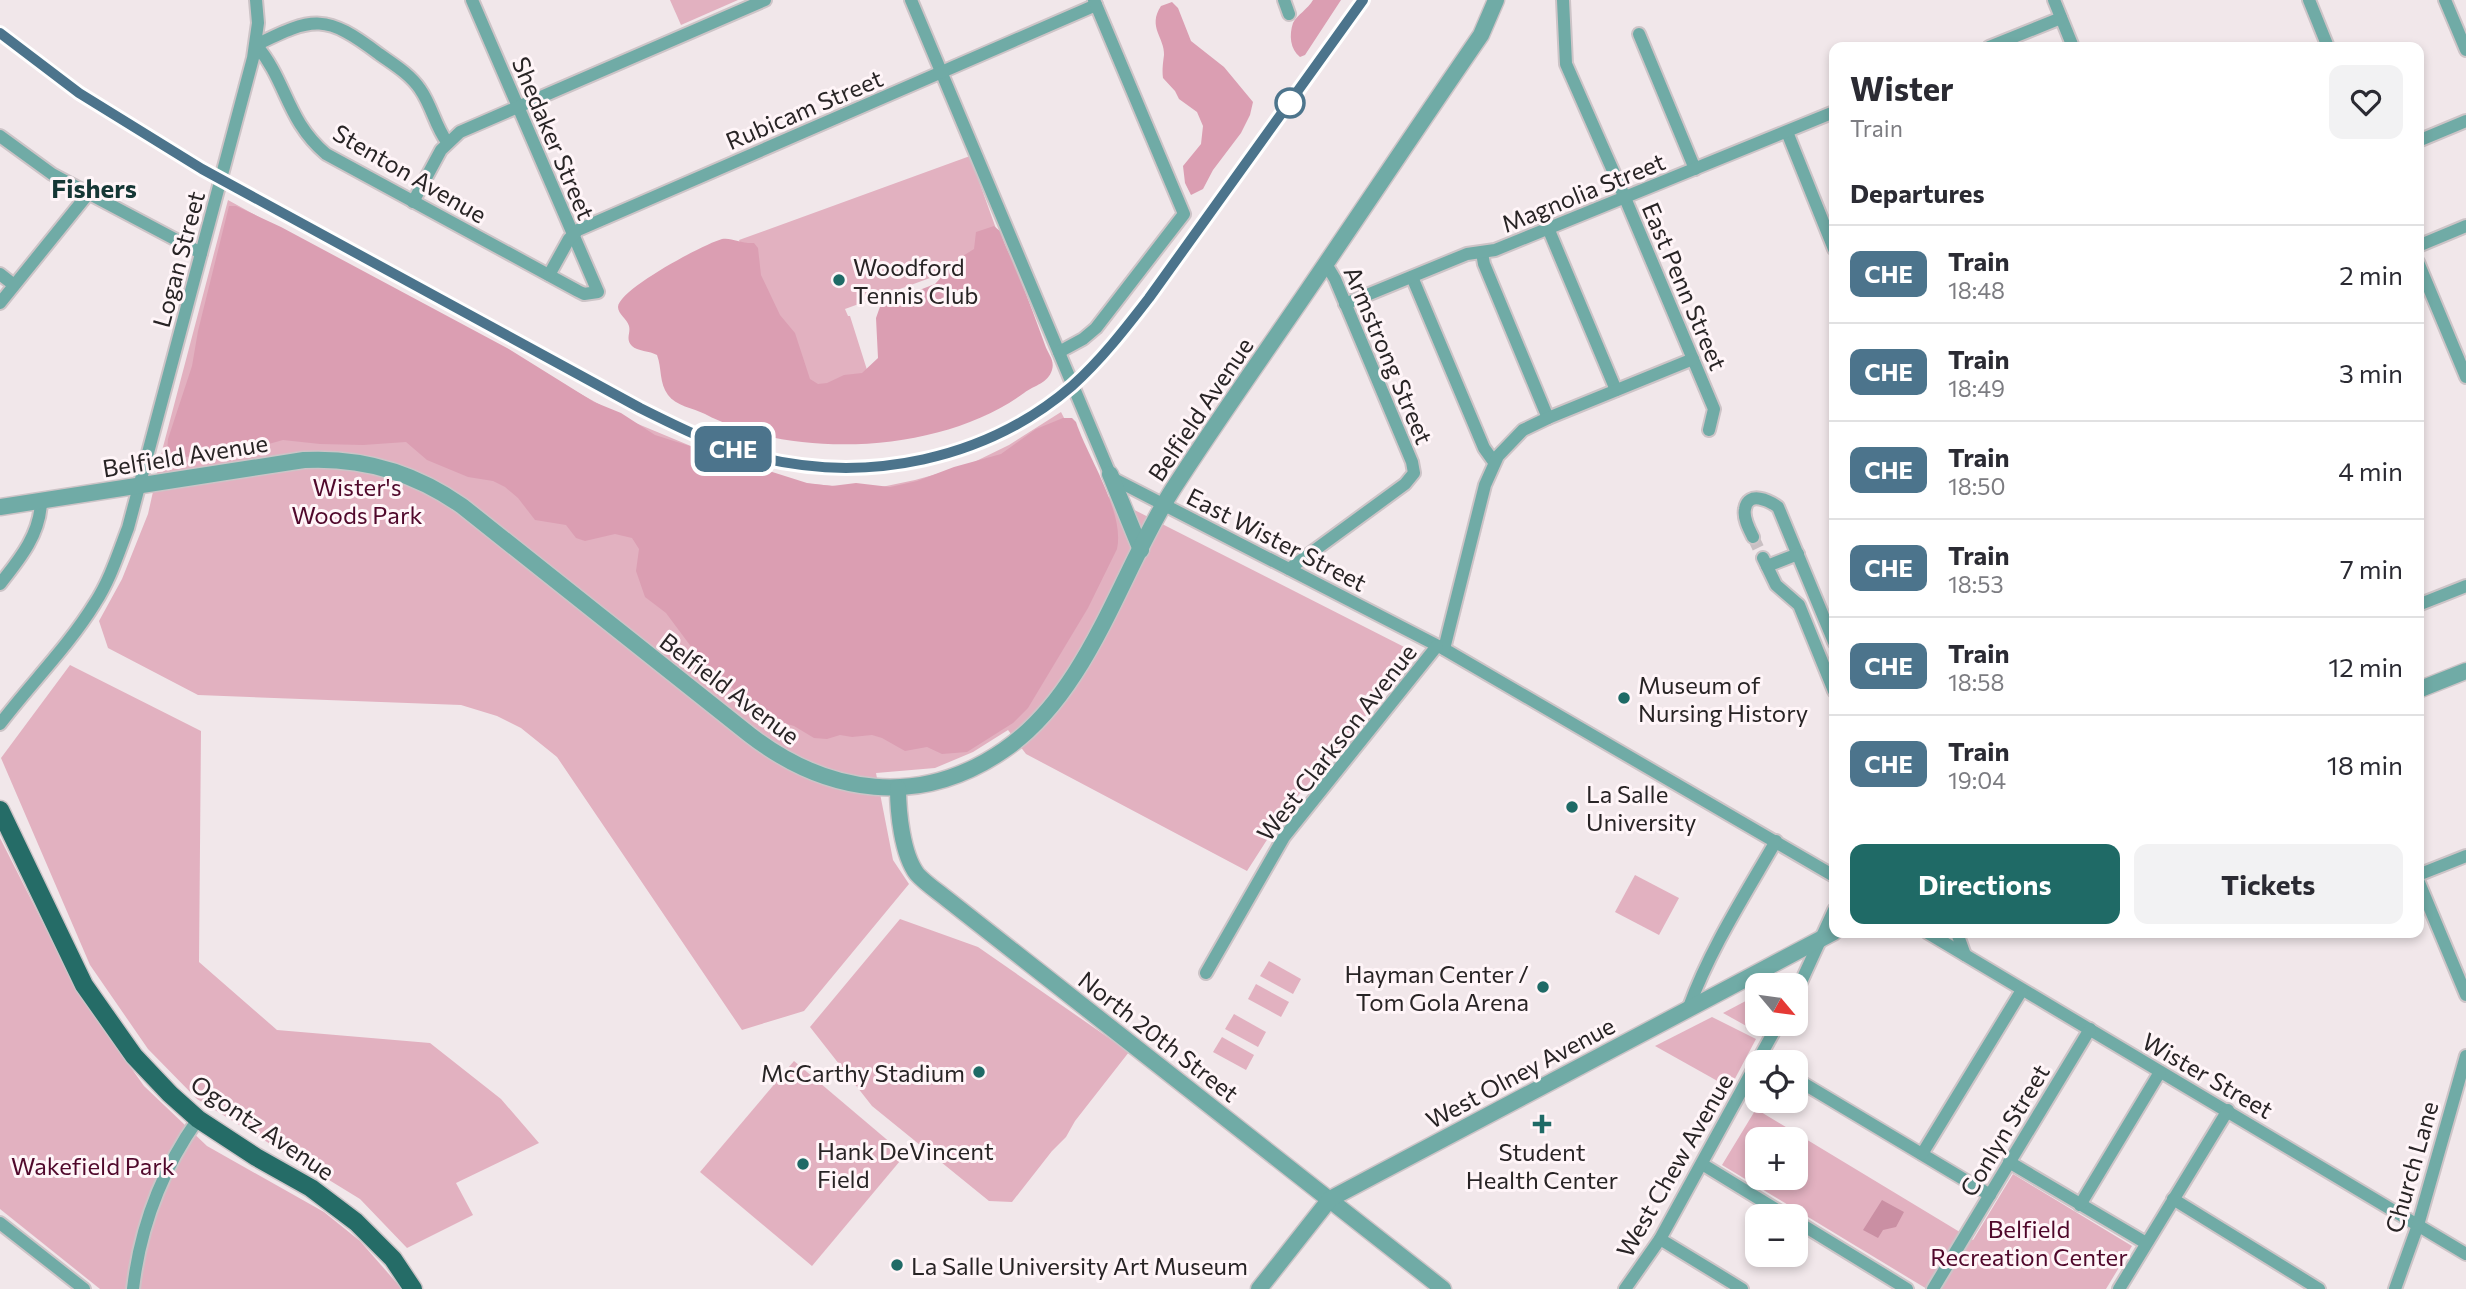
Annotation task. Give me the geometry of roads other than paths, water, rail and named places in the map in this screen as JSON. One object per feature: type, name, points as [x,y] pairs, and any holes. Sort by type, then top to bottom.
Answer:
[{"type":"main road","name":"Ogontz Avenue","points":[[0,810],[84,985],[134,1056],[198,1119],[256,1157],[311,1188],[356,1222],[393,1259],[413,1289]]},
{"type":"street","name":"Logan Street","points":[[0,724],[60,651],[95,603],[121,546],[141,484],[256,45],[256,0]]},
{"type":"street","name":"Shedaker Street","points":[[472,0],[598,292]]},
{"type":"street","points":[[413,202],[447,142],[460,132],[765,0]]},
{"type":"street","points":[[911,0],[1141,550]]},
{"type":"street","points":[[1284,0],[1289,14]]},
{"type":"street","name":"Belfield Avenue","points":[[0,507],[286,462],[321,459],[367,463],[410,476],[437,489],[462,506],[779,757],[807,771],[840,782],[898,788],[942,780],[971,769],[1003,751],[1027,731],[1052,704],[1077,668],[1164,504],[1481,35],[1496,0]]},
{"type":"street","name":"East Penn Street","points":[[1563,0],[1566,64],[1714,410],[1709,430]]},
{"type":"street","points":[[2054,0],[2071,42]]},
{"type":"street","points":[[2309,0],[2326,42]]},
{"type":"street","points":[[2445,0],[2466,50]]},
{"type":"street","points":[[1059,352],[1083,339],[1096,328],[1184,215],[1095,3]]},
{"type":"street","name":"Rubicam Street","points":[[573,234],[1095,3]]},
{"type":"street","points":[[2001,42],[2061,18]]},
{"type":"street","points":[[256,45],[297,26],[321,22],[341,27],[416,83],[447,142]]},
{"type":"street","points":[[1639,34],[1695,169]]},
{"type":"street","name":"Stenton Avenue","points":[[256,45],[271,66],[292,112],[311,140],[335,160],[584,294],[598,292]]},
{"type":"street","name":"Magnolia Street","points":[[1345,304],[1467,254],[1495,250],[1829,114]]},
{"type":"street","points":[[2424,138],[2466,121]]},
{"type":"street","points":[[1787,132],[1829,237]]},
{"type":"street","points":[[0,136],[52,174],[201,253]]},
{"type":"street","points":[[0,303],[88,194]]},
{"type":"street","points":[[2424,244],[2466,226]]},
{"type":"street","points":[[1548,228],[1616,390]]},
{"type":"street","points":[[549,275],[573,234]]},
{"type":"street","points":[[1482,253],[1484,264],[1548,418]]},
{"type":"street","name":"Armstrong Street","points":[[1289,569],[1405,484],[1414,474],[1412,462],[1335,279],[1326,264]]},
{"type":"street","points":[[0,274],[14,285]]},
{"type":"street","points":[[2424,276],[2466,377]]},
{"type":"street","points":[[1412,277],[1484,448],[1494,462]]},
{"type":"street","name":"West Clarkson Avenue","points":[[1206,973],[1284,836],[1441,648],[1485,485],[1494,462],[1509,443],[1523,430],[1548,418],[1693,359]]},
{"type":"street","name":"East Wister Street","points":[[1110,474],[1120,482],[1441,648],[1829,873]]},
{"type":"street","points":[[1753,537],[1746,523],[1745,509],[1748,502],[1766,498],[1778,507],[1829,630]]},
{"type":"street","points":[[0,584],[32,538],[41,512],[41,500]]},
{"type":"street","points":[[1798,554],[1765,562],[1776,585],[1799,605],[1829,679]]},
{"type":"street","points":[[2424,603],[2466,586]]},
{"type":"street","points":[[2424,688],[2466,671]]},
{"type":"street","name":"North 20th Street","points":[[898,788],[898,812],[906,849],[916,873],[1443,1289]]},
{"type":"street","points":[[1689,1007],[1697,984],[1721,938],[1776,841]]},
{"type":"street","points":[[2424,875],[2466,856]]},
{"type":"street","points":[[2424,893],[2466,995]]},
{"type":"street","points":[[1807,973],[1828,935]]},
{"type":"street","name":"West Olney Avenue","points":[[1266,1286],[1330,1199],[1828,935]]},
{"type":"street","name":"Wister Street","points":[[1936,938],[2466,1254]]},
{"type":"street","points":[[1959,938],[1965,955]]},
{"type":"street","points":[[1922,1154],[2022,990]]},
{"type":"street","name":"Conlyn Street","points":[[1933,1289],[2090,1029]]},
{"type":"street","name":"Church Lane","points":[[2395,1289],[2418,1225],[2466,1056]]},
{"type":"street","points":[[2080,1205],[2160,1072]]},
{"type":"street","points":[[1808,1086],[1990,1195]]},
{"type":"street","name":"West Chew Avenue","points":[[1625,1289],[1660,1240],[1745,1091]]},
{"type":"street","points":[[2120,1289],[2228,1110]]},
{"type":"street","points":[[133,1289],[140,1246],[151,1207],[169,1165],[198,1119]]},
{"type":"street","points":[[2010,1162],[2146,1243]]},
{"type":"street","points":[[1702,1164],[1767,1204]]},
{"type":"street","points":[[2173,1199],[2319,1289]]},
{"type":"street","points":[[0,1223],[84,1289]]},
{"type":"street","points":[[1808,1228],[1907,1289]]},
{"type":"street","points":[[1660,1240],[1742,1289]]},
{"type":"tunnel","points":[[1753,537],[1763,558]]},
{"type":"railway","points":[[0,33],[46,71],[94,104],[202,169],[640,409],[742,453],[799,465],[841,468],[883,466],[964,448],[1002,432],[1038,411],[1072,386],[1103,355],[1149,298],[1363,0]]},
{"type":"train","name":"CHE","points":[[0,33],[46,71],[94,104],[202,169],[520,345],[640,408],[704,439],[755,456],[820,467],[854,468],[924,460],[974,445],[1028,418],[1083,376],[1101,358],[1149,298],[1363,0]]},
{"type":"place","name":"Woodford Tennis Club","points":[[839,280]]},
{"type":"place","name":"Museum of Nursing History","points":[[1624,698]]},
{"type":"place","name":"La Salle University","points":[[1572,807]]},
{"type":"place","name":"Hayman Center / Tom Gola Arena","points":[[1543,987]]},
{"type":"place","name":"McCarthy Stadium","points":[[979,1072]]},
{"type":"place","name":"Student Health Center","points":[[1542,1124]]},
{"type":"place","name":"Hank DeVincent Field","points":[[803,1164]]},
{"type":"place","name":"La Salle University Art Museum","points":[[897,1265]]},
{"type":"district","name":"Fishers","points":[[94,187]]},
{"type":"park label","name":"Wister's Woods Park","points":[[357,500]]},
{"type":"park label","name":"Wakefield Park","points":[[93,1165]]},
{"type":"park label","name":"Belfield Recreation Center","points":[[2029,1242]]}]
